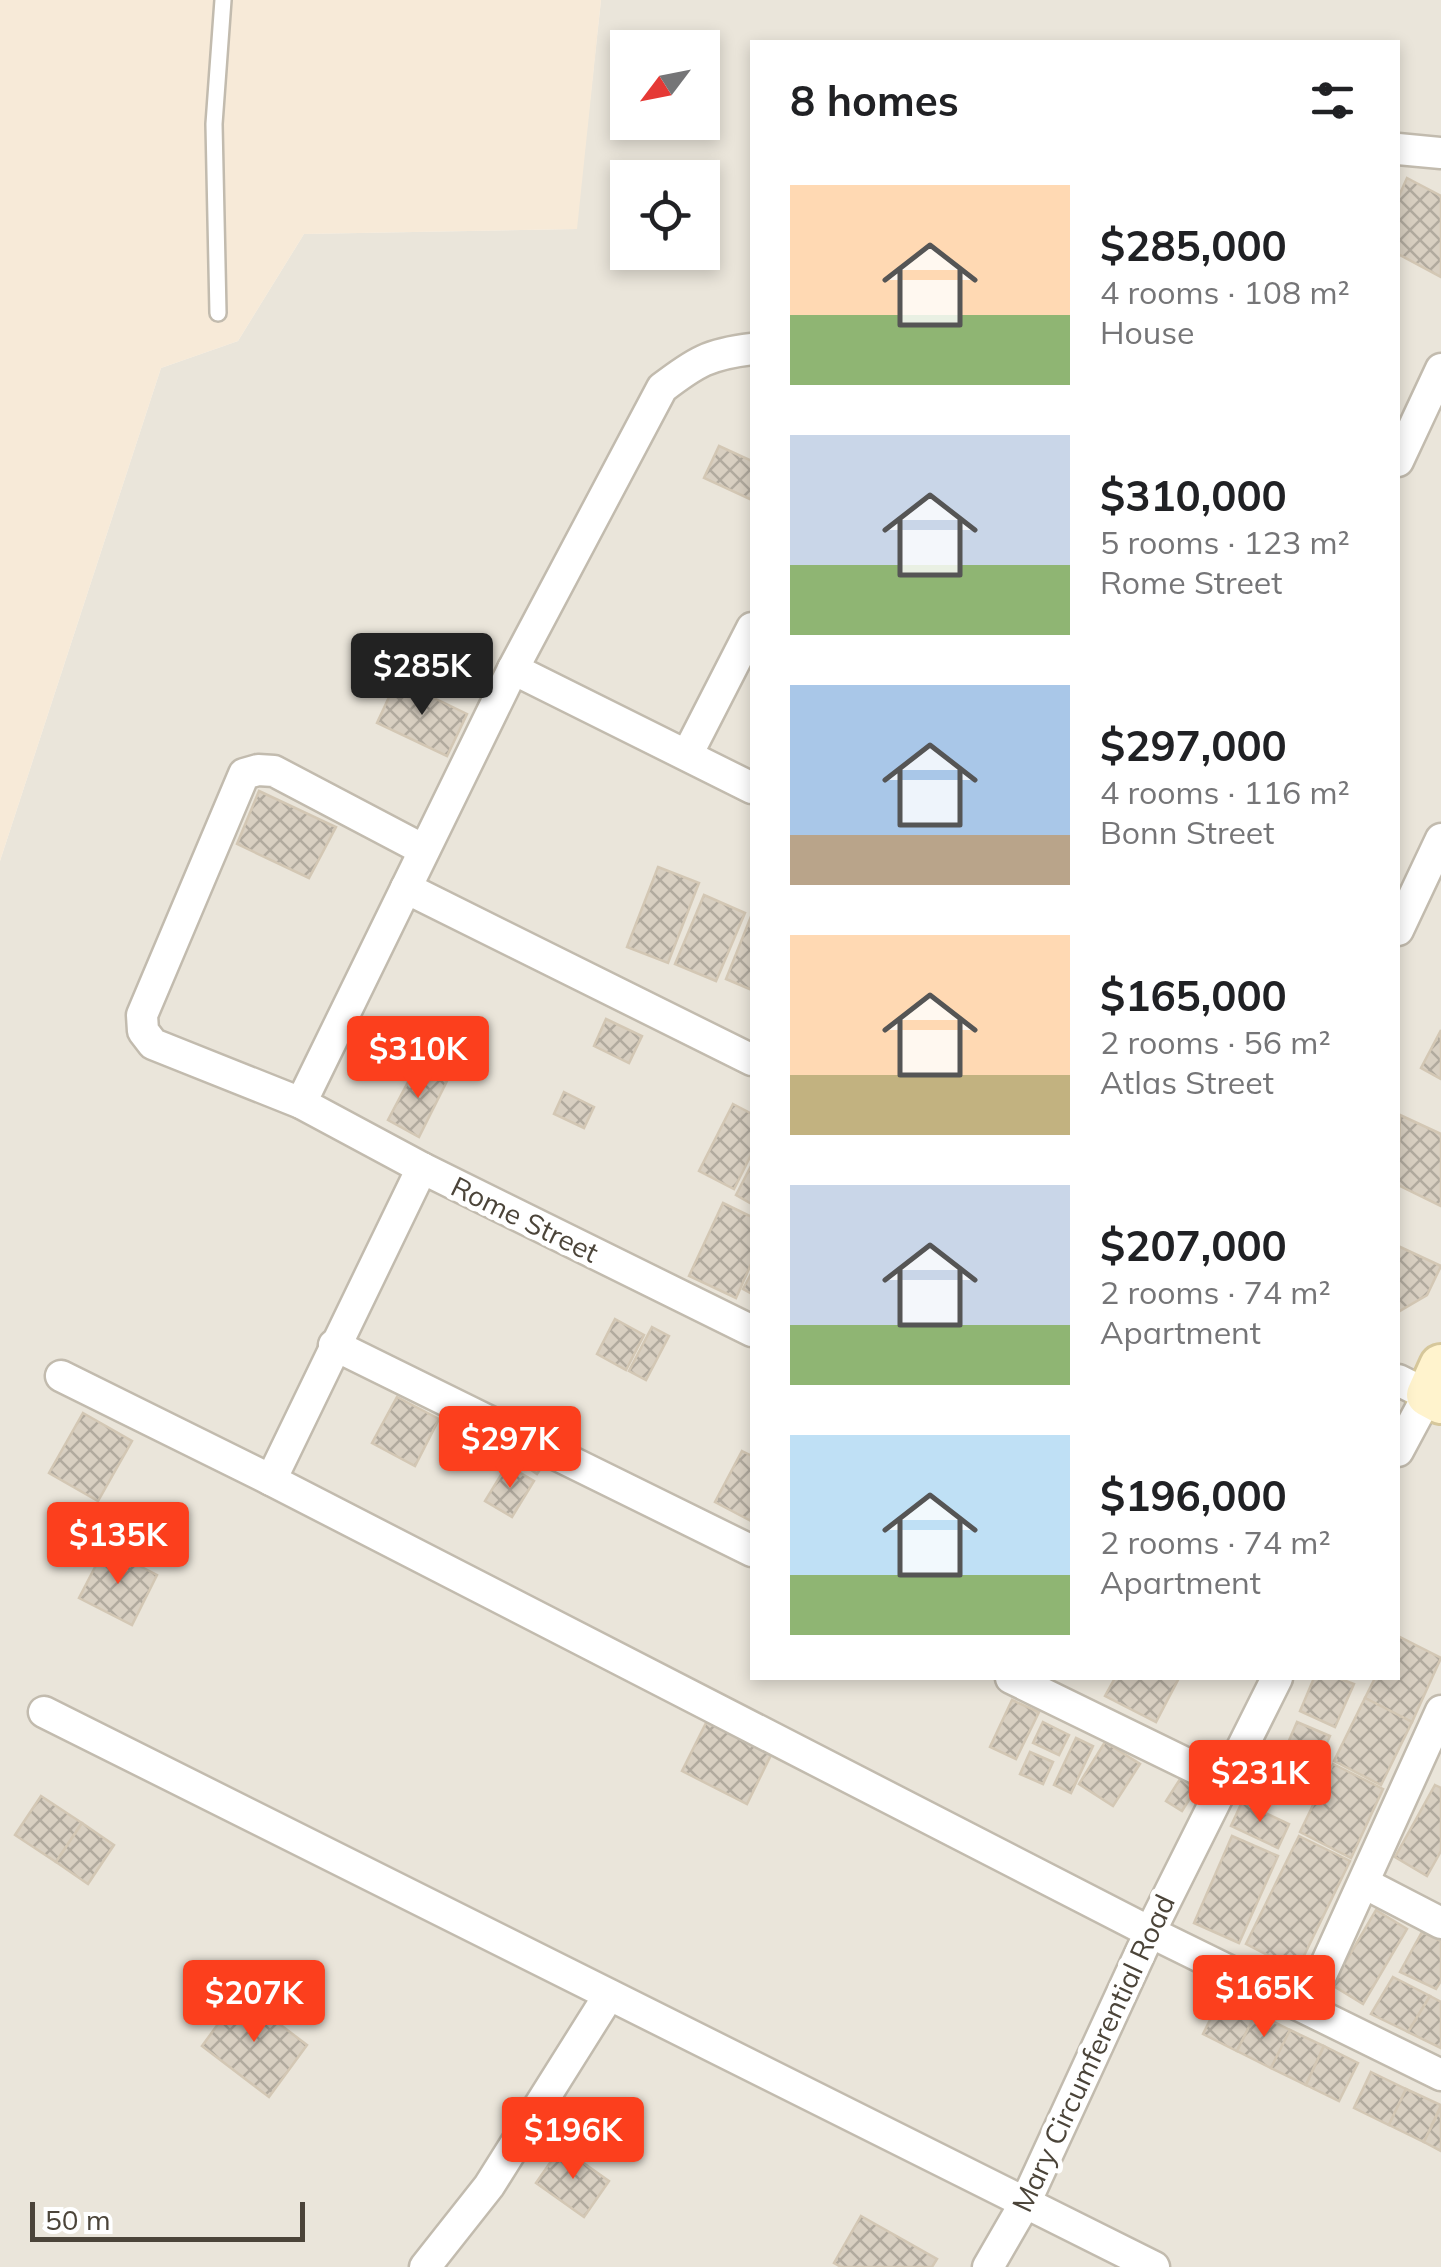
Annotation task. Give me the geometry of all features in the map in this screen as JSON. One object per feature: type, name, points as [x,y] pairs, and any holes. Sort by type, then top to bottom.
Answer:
[{"type":"street","points":[[1400,148],[1441,153]]},
{"type":"street","points":[[301,1103],[512,669],[662,388],[691,366],[718,353],[750,349]]},
{"type":"street","points":[[1400,456],[1441,369]]},
{"type":"street","points":[[687,756],[750,632]]},
{"type":"street","points":[[512,669],[750,787]]},
{"type":"street","name":"Rome Street","points":[[424,850],[274,770],[244,774],[142,1015],[143,1031],[153,1044],[301,1103],[422,1168],[750,1330]]},
{"type":"street","points":[[1400,926],[1441,840]]},
{"type":"street","points":[[406,888],[750,1059]]},
{"type":"street","points":[[271,1480],[422,1168]]},
{"type":"street","points":[[334,1345],[750,1549]]},
{"type":"street","points":[[61,1376],[1150,1932],[1441,2075]]},
{"type":"street","points":[[1400,1447],[1427,1386]]},
{"type":"street","points":[[1015,1680],[1224,1782]]},
{"type":"street","name":"Mary Circumferential Road","points":[[988,2267],[1025,2202],[1150,1932],[1276,1680]]},
{"type":"street","points":[[1307,2006],[1364,1883],[1430,1769],[1441,1711]]},
{"type":"street","points":[[44,1712],[1154,2267]]},
{"type":"street","points":[[1364,1883],[1441,1923]]},
{"type":"street","points":[[426,2267],[489,2186],[609,1994]]},
{"type":"lane","points":[[218,313],[214,124],[222,0]]},
{"type":"shaded area","points":[[0,0],[601,0],[577,229],[304,234],[238,341],[161,368],[0,861]]},
{"type":"shaded area","points":[[601,0],[1441,0],[1441,2267],[0,2267],[0,861],[161,368],[238,341],[304,234],[576,229]]},
{"type":"building","points":[[1407,178],[1441,196],[1441,277],[1400,255],[1400,194]]},
{"type":"building","points":[[719,446],[750,460],[750,499],[704,478]]},
{"type":"building","points":[[397,680],[467,714],[447,756],[377,723]]},
{"type":"building","points":[[259,791],[336,827],[309,878],[237,844]]},
{"type":"building","points":[[658,867],[699,883],[668,963],[627,947]]},
{"type":"building","points":[[704,895],[745,913],[716,981],[675,964]]},
{"type":"building","points":[[750,919],[750,989],[726,979]]},
{"type":"building","points":[[606,1019],[642,1036],[629,1063],[594,1046]]},
{"type":"building","points":[[1441,1030],[1441,1079],[1421,1068]]},
{"type":"building","points":[[417,1065],[447,1081],[419,1137],[388,1120]]},
{"type":"building","points":[[564,1092],[594,1107],[584,1128],[554,1114]]},
{"type":"building","points":[[733,1104],[750,1113],[750,1157],[734,1189],[699,1171]]},
{"type":"building","points":[[1400,1115],[1441,1134],[1441,1206],[1400,1186]]},
{"type":"building","points":[[750,1168],[750,1203],[736,1195]]},
{"type":"building","points":[[723,1203],[750,1216],[750,1266],[736,1298],[689,1276]]},
{"type":"building","points":[[1400,1247],[1441,1266],[1427,1295],[1400,1311]]},
{"type":"building","points":[[615,1319],[644,1335],[626,1370],[597,1354]]},
{"type":"building","points":[[652,1327],[669,1336],[646,1380],[629,1371]]},
{"type":"building","points":[[397,1397],[439,1419],[415,1466],[372,1443]]},
{"type":"building","points":[[83,1413],[132,1441],[98,1501],[49,1473]]},
{"type":"building","points":[[515,1445],[544,1464],[537,1474],[509,1455]]},
{"type":"building","points":[[742,1451],[750,1455],[750,1520],[715,1502]]},
{"type":"building","points":[[507,1465],[534,1481],[512,1517],[485,1501]]},
{"type":"building","points":[[105,1548],[157,1575],[132,1625],[79,1598]]},
{"type":"building","points":[[1400,1637],[1441,1658],[1412,1722],[1365,1698],[1374,1680],[1400,1680]]},
{"type":"building","points":[[1114,1680],[1178,1680],[1156,1722],[1105,1696]]},
{"type":"building","points":[[1313,1680],[1354,1684],[1335,1727],[1300,1711]]},
{"type":"building","points":[[1365,1698],[1412,1722],[1381,1785],[1334,1761]]},
{"type":"building","points":[[1012,1700],[1039,1712],[1016,1759],[990,1747]]},
{"type":"building","points":[[708,1719],[773,1751],[747,1804],[682,1771]]},
{"type":"building","points":[[1043,1722],[1069,1735],[1059,1755],[1033,1743]]},
{"type":"building","points":[[1297,1722],[1330,1736],[1302,1799],[1270,1785]]},
{"type":"building","points":[[1076,1738],[1093,1746],[1071,1793],[1054,1785]]},
{"type":"building","points":[[1105,1742],[1140,1764],[1113,1806],[1079,1784]]},
{"type":"building","points":[[1030,1752],[1053,1762],[1043,1784],[1020,1774]]},
{"type":"building","points":[[1333,1764],[1383,1789],[1351,1858],[1300,1832]]},
{"type":"building","points":[[1182,1776],[1198,1786],[1182,1811],[1166,1801]]},
{"type":"building","points":[[1435,1785],[1441,1788],[1441,1851],[1427,1876],[1395,1857]]},
{"type":"building","points":[[41,1796],[82,1823],[56,1862],[15,1835]]},
{"type":"building","points":[[1242,1802],[1289,1824],[1278,1848],[1231,1826]]},
{"type":"building","points":[[82,1823],[114,1845],[88,1884],[56,1862]]},
{"type":"building","points":[[1232,1836],[1278,1856],[1239,1943],[1194,1923]]},
{"type":"building","points":[[1299,1836],[1350,1861],[1297,1970],[1246,1944]]},
{"type":"building","points":[[1376,1910],[1407,1929],[1363,2004],[1332,1985]]},
{"type":"building","points":[[1422,1932],[1441,1941],[1441,1981],[1436,1989],[1400,1972]]},
{"type":"building","points":[[1393,1977],[1430,1996],[1408,2032],[1371,2014]]},
{"type":"building","points":[[240,1994],[307,2045],[269,2097],[202,2046]]},
{"type":"building","points":[[1222,1996],[1256,2013],[1237,2051],[1203,2034]]},
{"type":"building","points":[[1430,1996],[1441,2002],[1441,2048],[1408,2032]]},
{"type":"building","points":[[1256,2013],[1290,2030],[1271,2068],[1237,2051]]},
{"type":"building","points":[[1290,2030],[1324,2046],[1306,2085],[1271,2068]]},
{"type":"building","points":[[1324,2046],[1358,2063],[1339,2101],[1306,2085]]},
{"type":"building","points":[[1371,2072],[1406,2089],[1389,2125],[1354,2108]]},
{"type":"building","points":[[1406,2089],[1441,2105],[1424,2142],[1389,2125]]},
{"type":"building","points":[[1441,2107],[1441,2151],[1424,2142]]},
{"type":"building","points":[[561,2147],[609,2181],[584,2217],[536,2183]]},
{"type":"building","points":[[861,2216],[937,2259],[932,2267],[841,2267],[834,2263]]}]
